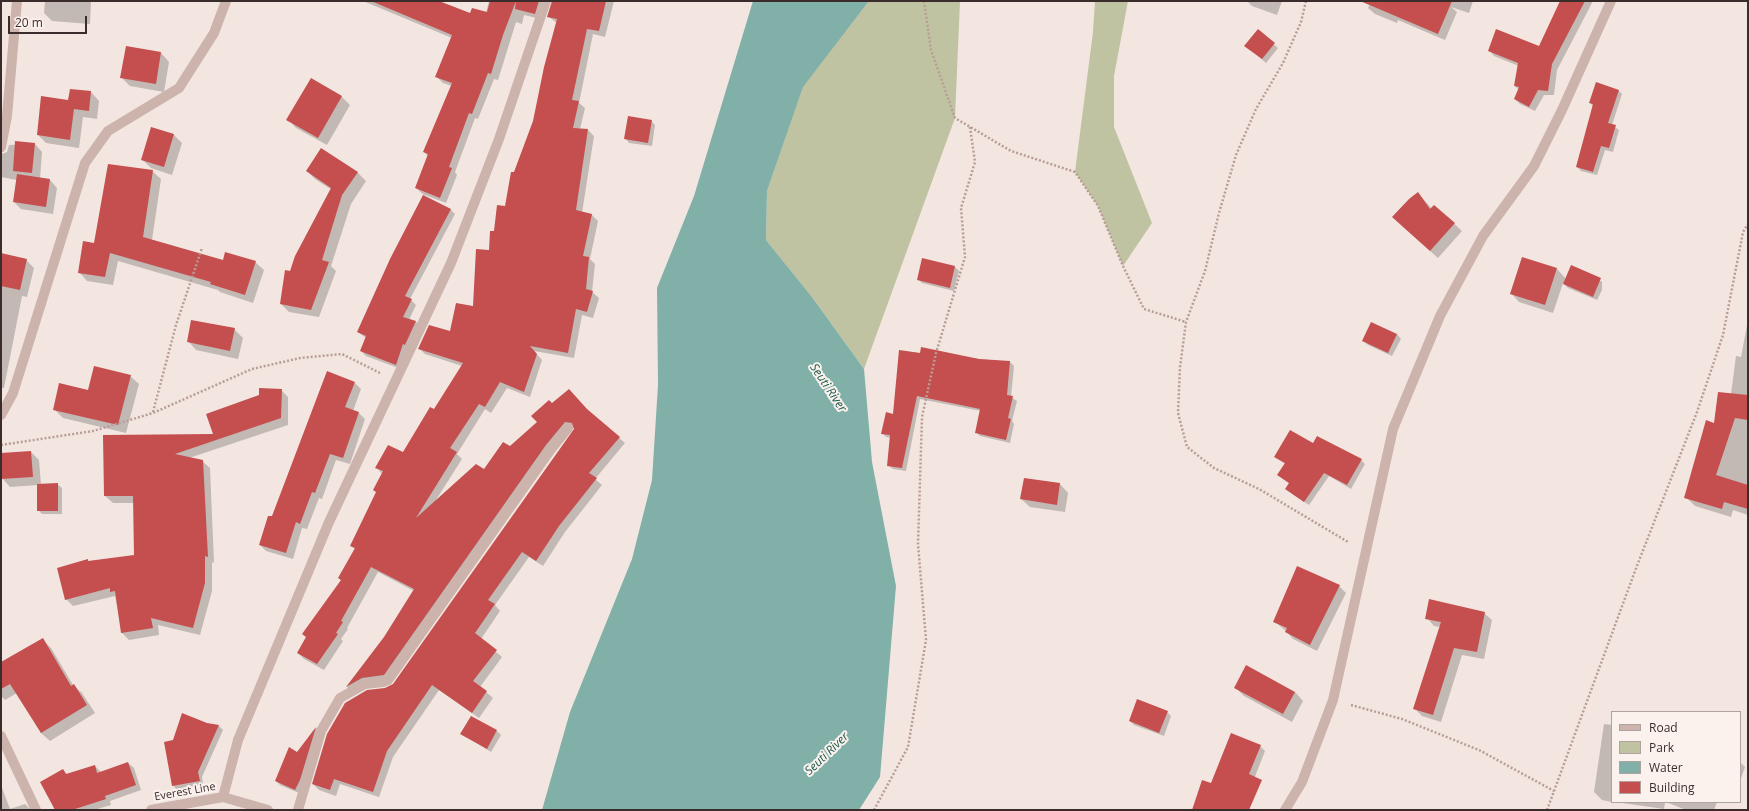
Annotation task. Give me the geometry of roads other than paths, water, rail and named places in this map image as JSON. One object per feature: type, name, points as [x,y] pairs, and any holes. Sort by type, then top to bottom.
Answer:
[{"type":"street","points":[[1,147],[7,116],[17,1]]},
{"type":"street","points":[[1,415],[12,393],[84,163],[108,131],[179,88],[214,33],[226,1]]},
{"type":"street","points":[[268,810],[223,797],[238,740],[333,514],[451,263],[499,139],[546,1]]},
{"type":"street","points":[[1285,810],[1302,782],[1333,700],[1357,593],[1364,551],[1393,429],[1440,316],[1483,236],[1534,166],[1562,110],[1611,1]]},
{"type":"street","points":[[298,810],[321,731],[340,698],[365,684],[388,680],[547,455],[568,428]]},
{"type":"street","points":[[1,736],[36,810]]},
{"type":"street","name":"Everest Line","points":[[151,810],[223,797]]},
{"type":"water","name":"Seuti River","points":[[753,1],[869,1],[803,87],[767,191],[766,240],[812,297],[864,369],[872,462],[896,586],[880,777],[859,810],[542,810],[570,712],[632,559],[652,480],[658,385],[657,288],[694,196]]}]
